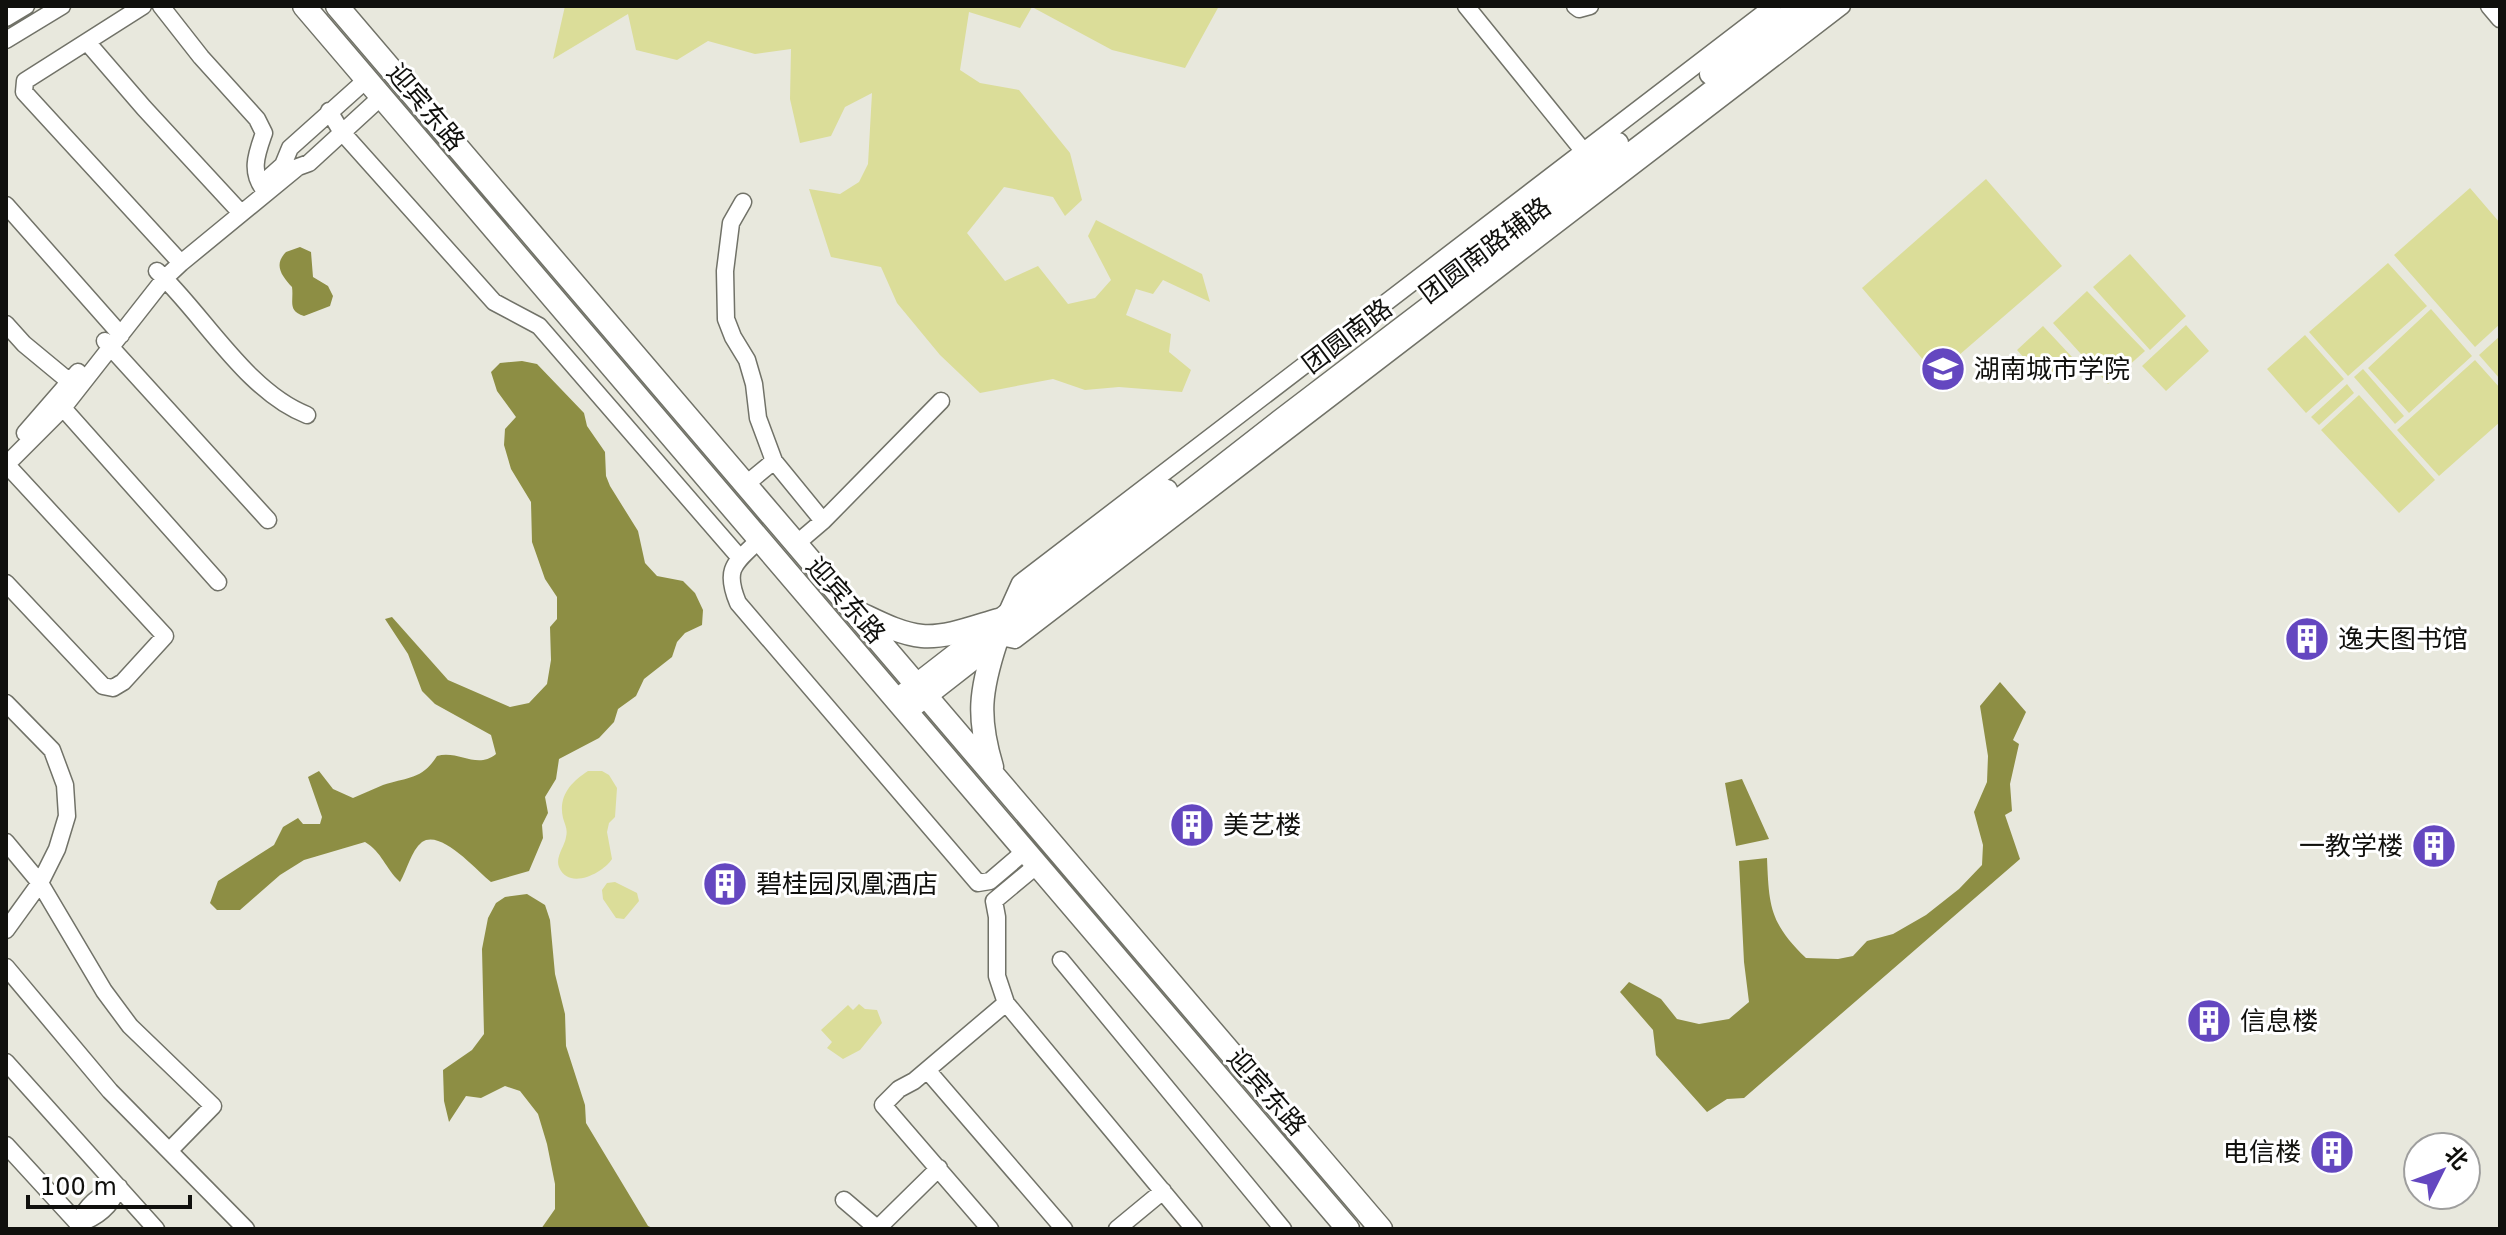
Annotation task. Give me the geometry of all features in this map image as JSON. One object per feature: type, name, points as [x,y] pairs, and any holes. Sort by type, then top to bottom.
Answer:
[{"type":"highway","name":"迎宾东路","points":[[304,6],[1348,1229]]},
{"type":"highway","name":"迎宾东路","points":[[337,6],[1381,1229]]},
{"type":"highway","points":[[851,609],[887,627],[922,636],[1000,628],[981,702],[983,737],[994,776]]},
{"type":"main road","name":"团圆南路","points":[[1000,628],[1280,420],[1823,6]]},
{"type":"main road","name":"团圆南路","points":[[901,706],[1588,157],[1786,8]]},
{"type":"street","points":[[6,18],[26,6]]},
{"type":"street","points":[[6,40],[62,6]]},
{"type":"street","points":[[143,6],[25,81],[24,92],[178,259]]},
{"type":"street","points":[[161,6],[201,57],[257,119],[264,133],[254,161],[263,189]]},
{"type":"street","points":[[1466,6],[1588,157]]},
{"type":"street","points":[[1575,6],[1579,9],[1590,6]]},
{"type":"street","name":"团圆南路辅路","points":[[1000,628],[1015,640],[1842,6]]},
{"type":"street","points":[[2489,6],[2500,19]]},
{"type":"street","points":[[87,42],[238,209]]},
{"type":"street","points":[[290,166],[317,134],[325,115],[366,80]]},
{"type":"street","points":[[6,583],[103,686],[113,688],[123,682],[165,636],[8,456],[74,386],[161,274],[290,166],[341,131],[381,97]]},
{"type":"street","points":[[325,115],[494,302],[539,326],[740,558]]},
{"type":"street","points":[[743,202],[731,223],[725,271],[726,319],[747,360],[754,384],[758,418],[774,461],[823,521]]},
{"type":"street","points":[[6,205],[112,337],[268,520]]},
{"type":"street","points":[[161,274],[233,357],[286,407],[307,415]]},
{"type":"street","points":[[6,324],[24,344],[74,386]]},
{"type":"street","points":[[796,544],[823,521],[941,401]]},
{"type":"street","points":[[58,404],[218,582]]},
{"type":"street","points":[[745,485],[774,461]]},
{"type":"street","points":[[758,541],[735,563],[730,583],[738,603],[978,883],[990,881],[1030,859]]},
{"type":"street","points":[[6,703],[52,750],[65,785],[67,816],[57,849],[40,883],[6,930]]},
{"type":"street","points":[[6,842],[40,883],[104,991],[130,1026],[213,1106],[170,1150]]},
{"type":"street","points":[[1030,859],[994,901],[997,976],[1006,1003],[1194,1229]]},
{"type":"street","points":[[1061,960],[1283,1229]]},
{"type":"street","points":[[6,967],[110,1091],[246,1229]]},
{"type":"street","points":[[990,1229],[883,1105],[1006,1003]]},
{"type":"street","points":[[6,1062],[156,1229]]},
{"type":"street","points":[[927,1070],[1064,1229]]},
{"type":"street","points":[[6,1145],[80,1226]]},
{"type":"street","points":[[844,1200],[878,1229],[939,1168]]},
{"type":"street","points":[[80,1226],[84,1210],[104,1192],[119,1187]]},
{"type":"street","points":[[1117,1229],[1163,1191]]},
{"type":"green space","points":[[565,6],[1219,6],[1185,68],[1112,50],[1032,7],[1020,28],[969,12],[960,70],[980,83],[1019,90],[1070,153],[1082,200],[1065,216],[1053,197],[1004,187],[967,233],[1005,281],[1038,266],[1068,304],[1095,298],[1111,280],[1088,236],[1096,220],[1202,274],[1210,302],[1163,280],[1153,294],[1136,289],[1126,315],[1171,334],[1169,352],[1191,370],[1182,392],[1119,387],[1085,390],[1053,379],[980,393],[940,355],[897,303],[881,267],[831,257],[809,189],[840,194],[859,182],[868,164],[872,93],[845,107],[831,136],[800,143],[790,99],[791,49],[755,54],[708,41],[677,60],[636,50],[628,14],[553,59]]},
{"type":"green space","points":[[1986,179],[2062,266],[1936,375],[1862,288]]},
{"type":"green space","points":[[2470,188],[2500,223],[2500,324],[2475,347],[2394,255]]},
{"type":"green space","points":[[2130,254],[2186,316],[2150,350],[2093,287]]},
{"type":"green space","points":[[2388,263],[2427,306],[2348,376],[2309,332]]},
{"type":"green space","points":[[2087,291],[2145,351],[2108,384],[2053,323]]},
{"type":"green space","points":[[2431,309],[2472,356],[2409,413],[2368,368]]},
{"type":"green space","points":[[2186,325],[2209,351],[2166,391],[2142,366]]},
{"type":"green space","points":[[2043,326],[2072,357],[2050,377],[2039,364],[2034,369],[2017,350]]},
{"type":"green space","points":[[2305,335],[2344,379],[2306,413],[2267,369]]},
{"type":"green space","points":[[2500,336],[2500,379],[2479,355]]},
{"type":"green space","points":[[2475,360],[2500,388],[2500,422],[2439,476],[2397,430]]},
{"type":"green space","points":[[2363,369],[2404,416],[2395,424],[2354,377]]},
{"type":"green space","points":[[2347,384],[2354,393],[2319,425],[2311,417]]},
{"type":"green space","points":[[2359,395],[2435,480],[2399,513],[2321,430]]},
{"type":"green space","points":[[588,771],[602,771],[609,775],[617,788],[615,817],[609,823],[607,832],[612,859],[594,874],[570,878],[558,863],[567,834],[562,803],[571,785]]},
{"type":"green space","points":[[615,882],[637,893],[639,901],[624,919],[616,918],[603,899],[602,890],[607,883]]},
{"type":"green space","points":[[859,1004],[865,1009],[877,1010],[882,1023],[860,1050],[843,1059],[827,1048],[832,1042],[821,1030],[848,1005],[853,1010]]},
{"type":"shaded area","points":[[300,247],[311,252],[313,277],[328,286],[333,296],[330,306],[304,316],[293,308],[292,287],[282,275],[280,266],[286,252]]},
{"type":"shaded area","points":[[522,361],[537,364],[584,413],[587,426],[605,452],[606,476],[610,486],[638,531],[645,563],[657,576],[683,581],[695,593],[703,610],[702,625],[685,633],[677,642],[672,657],[644,679],[636,696],[618,709],[614,722],[599,738],[559,759],[556,779],[545,797],[548,813],[542,825],[543,838],[529,871],[491,882],[448,846],[430,839],[415,850],[400,882],[376,850],[365,842],[304,860],[280,875],[240,910],[217,910],[210,903],[218,881],[274,845],[283,827],[298,818],[303,824],[320,824],[322,817],[308,777],[319,771],[333,789],[353,798],[420,774],[437,756],[453,755],[482,760],[496,754],[491,735],[435,704],[422,691],[408,654],[385,619],[392,617],[448,680],[510,707],[529,703],[547,684],[551,660],[550,627],[557,619],[557,597],[545,579],[532,542],[531,502],[511,469],[504,445],[505,429],[516,417],[497,391],[491,372],[500,363]]},
{"type":"shaded area","points":[[2000,682],[2026,712],[2013,740],[2019,744],[2010,784],[2012,811],[2005,815],[2020,859],[1744,1098],[1727,1099],[1707,1112],[1656,1055],[1653,1030],[1620,992],[1629,982],[1661,999],[1677,1019],[1699,1024],[1729,1019],[1749,1002],[1739,861],[1767,858],[1771,902],[1778,924],[1806,958],[1853,956],[1867,941],[1893,934],[1926,915],[1959,889],[1982,865],[1983,845],[1974,812],[1987,782],[1988,756],[1980,706]]},
{"type":"shaded area","points":[[1742,779],[1769,839],[1736,846],[1725,783]]},
{"type":"shaded area","points":[[527,894],[545,905],[550,920],[555,974],[565,1014],[566,1046],[585,1105],[586,1123],[648,1226],[655,1229],[541,1229],[555,1209],[555,1184],[538,1114],[520,1091],[505,1086],[481,1098],[466,1096],[449,1122],[444,1101],[443,1070],[472,1050],[484,1034],[482,949],[488,918],[496,903],[505,897]]},
{"type":"place","name":"湖南城市学院","points":[[1943,369]]},
{"type":"place","name":"逸夫图书馆","points":[[2307,639]]},
{"type":"place","name":"美艺楼","points":[[1192,825]]},
{"type":"place","name":"一教学楼","points":[[2434,846]]},
{"type":"place","name":"碧桂园凤凰酒店","points":[[725,884]]},
{"type":"place","name":"信息楼","points":[[2209,1021]]},
{"type":"place","name":"电信楼","points":[[2332,1152]]}]
